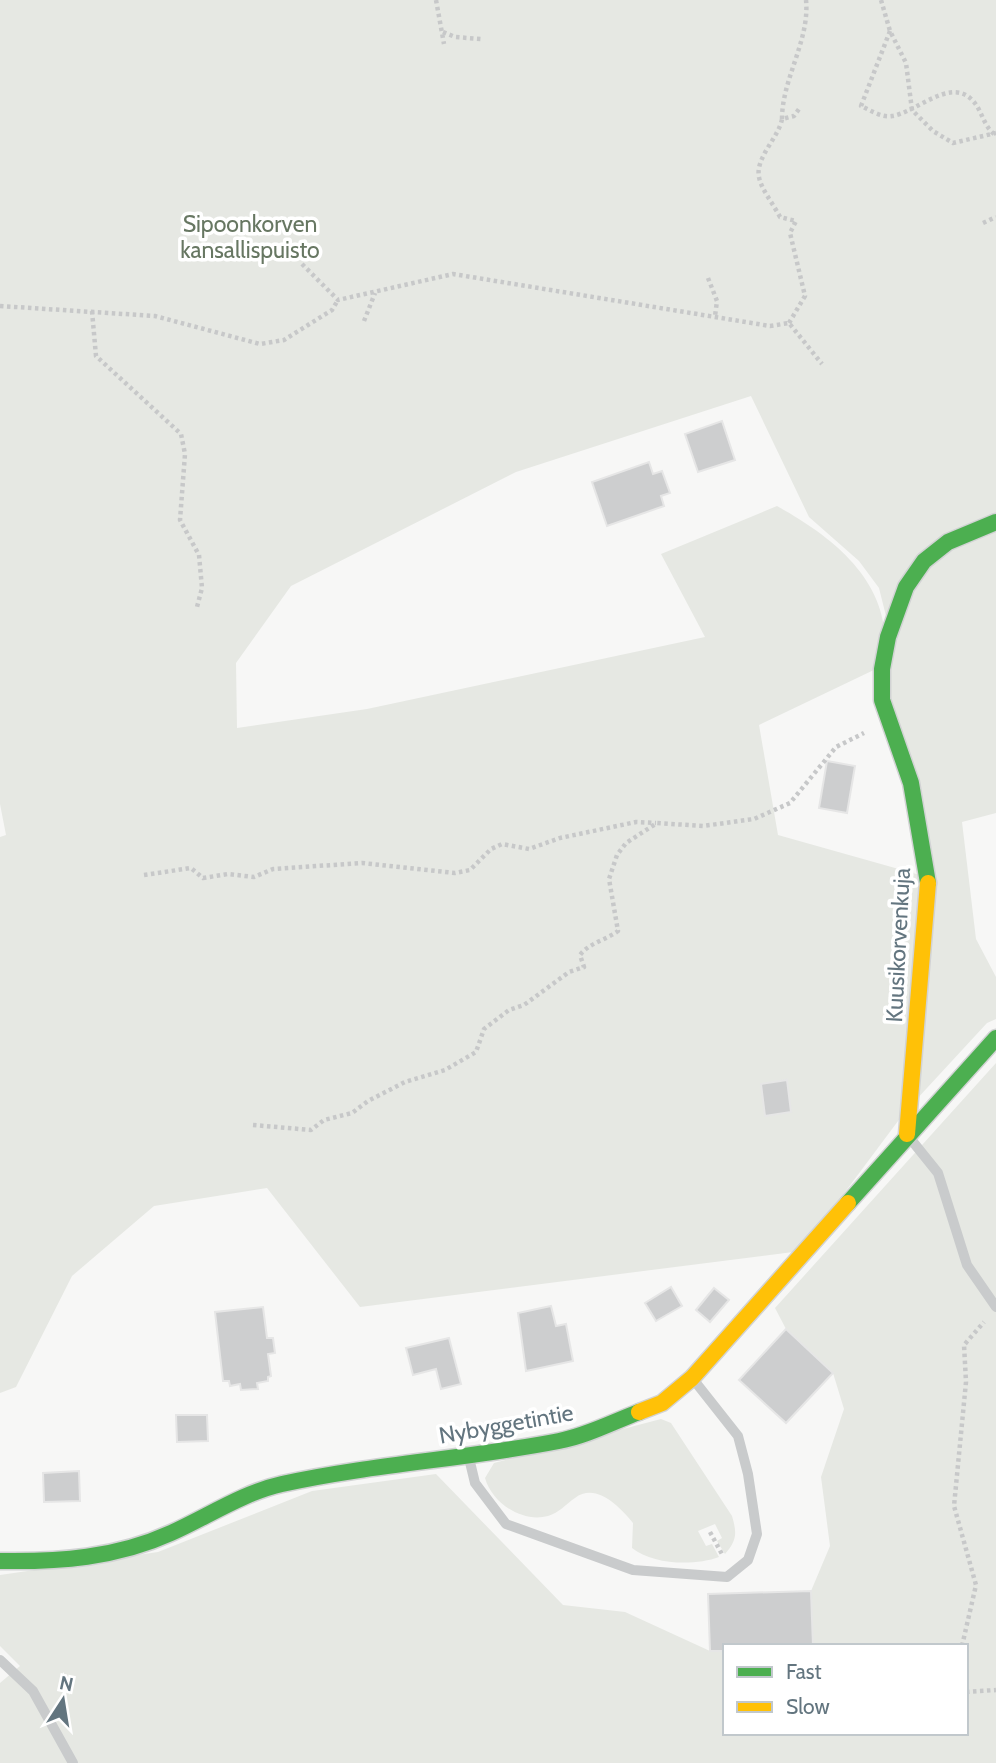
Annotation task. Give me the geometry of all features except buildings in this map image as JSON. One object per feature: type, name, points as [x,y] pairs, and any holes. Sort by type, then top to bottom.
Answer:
[{"type":"street","name":"Kuusikorvenkuja","points":[[908,1134],[929,877],[911,783],[882,700],[882,670],[888,637],[906,587],[924,561],[948,542],[996,523]]},
{"type":"street","name":"Nybyggetintie","points":[[0,1561],[60,1562],[109,1554],[169,1534],[232,1502],[278,1485],[346,1471],[562,1441],[662,1403],[692,1378],[736,1332],[908,1134],[996,1038]]},
{"type":"lane","points":[[908,1134],[938,1173],[967,1265],[996,1307]]},
{"type":"lane","points":[[469,1456],[475,1483],[506,1524],[633,1570],[727,1577],[748,1560],[757,1534],[748,1474],[738,1436],[692,1378]]},
{"type":"lane","points":[[0,1660],[33,1691],[72,1763]]},
{"type":"path","points":[[436,0],[444,44]]},
{"type":"path","points":[[789,323],[805,296],[790,233],[796,221],[780,217],[759,177],[761,162],[780,129],[782,102],[801,38],[807,10],[806,0]]},
{"type":"path","points":[[881,0],[890,32],[906,63],[912,110],[933,131],[953,143],[995,133]]},
{"type":"path","points":[[442,31],[454,37],[481,39]]},
{"type":"path","points":[[890,32],[861,106],[891,117],[912,110],[935,97],[956,92],[968,96],[978,109],[985,126],[995,133]]},
{"type":"path","points":[[782,119],[794,116],[799,109]]},
{"type":"path","points":[[983,223],[996,217]]},
{"type":"path","points":[[302,264],[338,300]]},
{"type":"path","points":[[0,306],[155,316],[260,344],[284,340],[332,310],[338,300],[453,274],[770,326],[789,323]]},
{"type":"path","points":[[708,278],[718,301],[715,316]]},
{"type":"path","points":[[364,321],[376,292]]},
{"type":"path","points":[[92,312],[96,356],[181,434],[185,454],[180,520],[199,555],[202,588],[197,607]]},
{"type":"path","points":[[789,323],[822,364]]},
{"type":"path","points":[[144,875],[191,868],[203,878],[228,874],[254,877],[273,869],[362,863],[455,873],[470,870],[491,849],[502,844],[529,849],[636,822],[703,826],[754,819],[790,803],[836,747],[889,719]]},
{"type":"path","points":[[253,1125],[311,1130],[324,1120],[352,1113],[368,1101],[405,1082],[445,1070],[476,1052],[484,1029],[509,1010],[524,1005],[569,972],[584,967],[580,955],[585,948],[606,940],[618,930],[609,879],[617,855],[626,844],[657,823]]},
{"type":"path","points":[[962,1644],[976,1585],[954,1506],[966,1382],[964,1345],[988,1317]]},
{"type":"path","points":[[710,1532],[732,1573]]},
{"type":"path","points":[[968,1692],[996,1690]]},
{"type":"green space","name":"Sipoonkorven kansallispuisto","points":[[0,0],[996,0],[996,813],[962,822],[976,939],[996,977],[996,1019],[987,1023],[915,1101],[932,876],[886,699],[889,628],[879,588],[859,561],[809,517],[751,396],[516,472],[291,586],[236,663],[237,728],[367,709],[705,637],[661,554],[777,506],[814,529],[848,558],[873,593],[881,613],[885,636],[878,668],[759,725],[778,835],[927,877],[904,1113],[801,1251],[360,1307],[267,1188],[154,1206],[72,1276],[16,1387],[0,1393],[0,837],[6,835],[0,804]]},
{"type":"green space","points":[[996,1063],[996,1763],[0,1763],[0,1683],[20,1666],[0,1646],[0,1575],[158,1552],[312,1491],[436,1474],[563,1605],[625,1612],[710,1651],[723,1651],[723,1735],[968,1735],[968,1644],[813,1644],[811,1591],[830,1546],[821,1477],[844,1409],[833,1373],[786,1329],[775,1308]]},
{"type":"green space","points":[[661,1419],[671,1423],[732,1516],[735,1536],[725,1554],[717,1541],[722,1538],[715,1524],[698,1531],[706,1546],[712,1544],[719,1557],[686,1563],[662,1561],[641,1554],[632,1548],[633,1523],[607,1498],[591,1493],[575,1498],[548,1516],[528,1517],[518,1514],[501,1503],[485,1478],[494,1463]]},
{"type":"traffic: fast","points":[[928,883],[911,783],[882,700],[882,669],[888,637],[906,587],[924,561],[948,542],[996,522]]},
{"type":"traffic: fast","points":[[848,1203],[996,1038]]},
{"type":"traffic: fast","points":[[0,1561],[44,1561],[108,1553],[150,1541],[239,1499],[282,1484],[351,1471],[569,1439],[639,1412]]},
{"type":"traffic: slow","points":[[907,1134],[928,883]]},
{"type":"traffic: slow","points":[[639,1412],[662,1403],[692,1378],[848,1203]]}]
